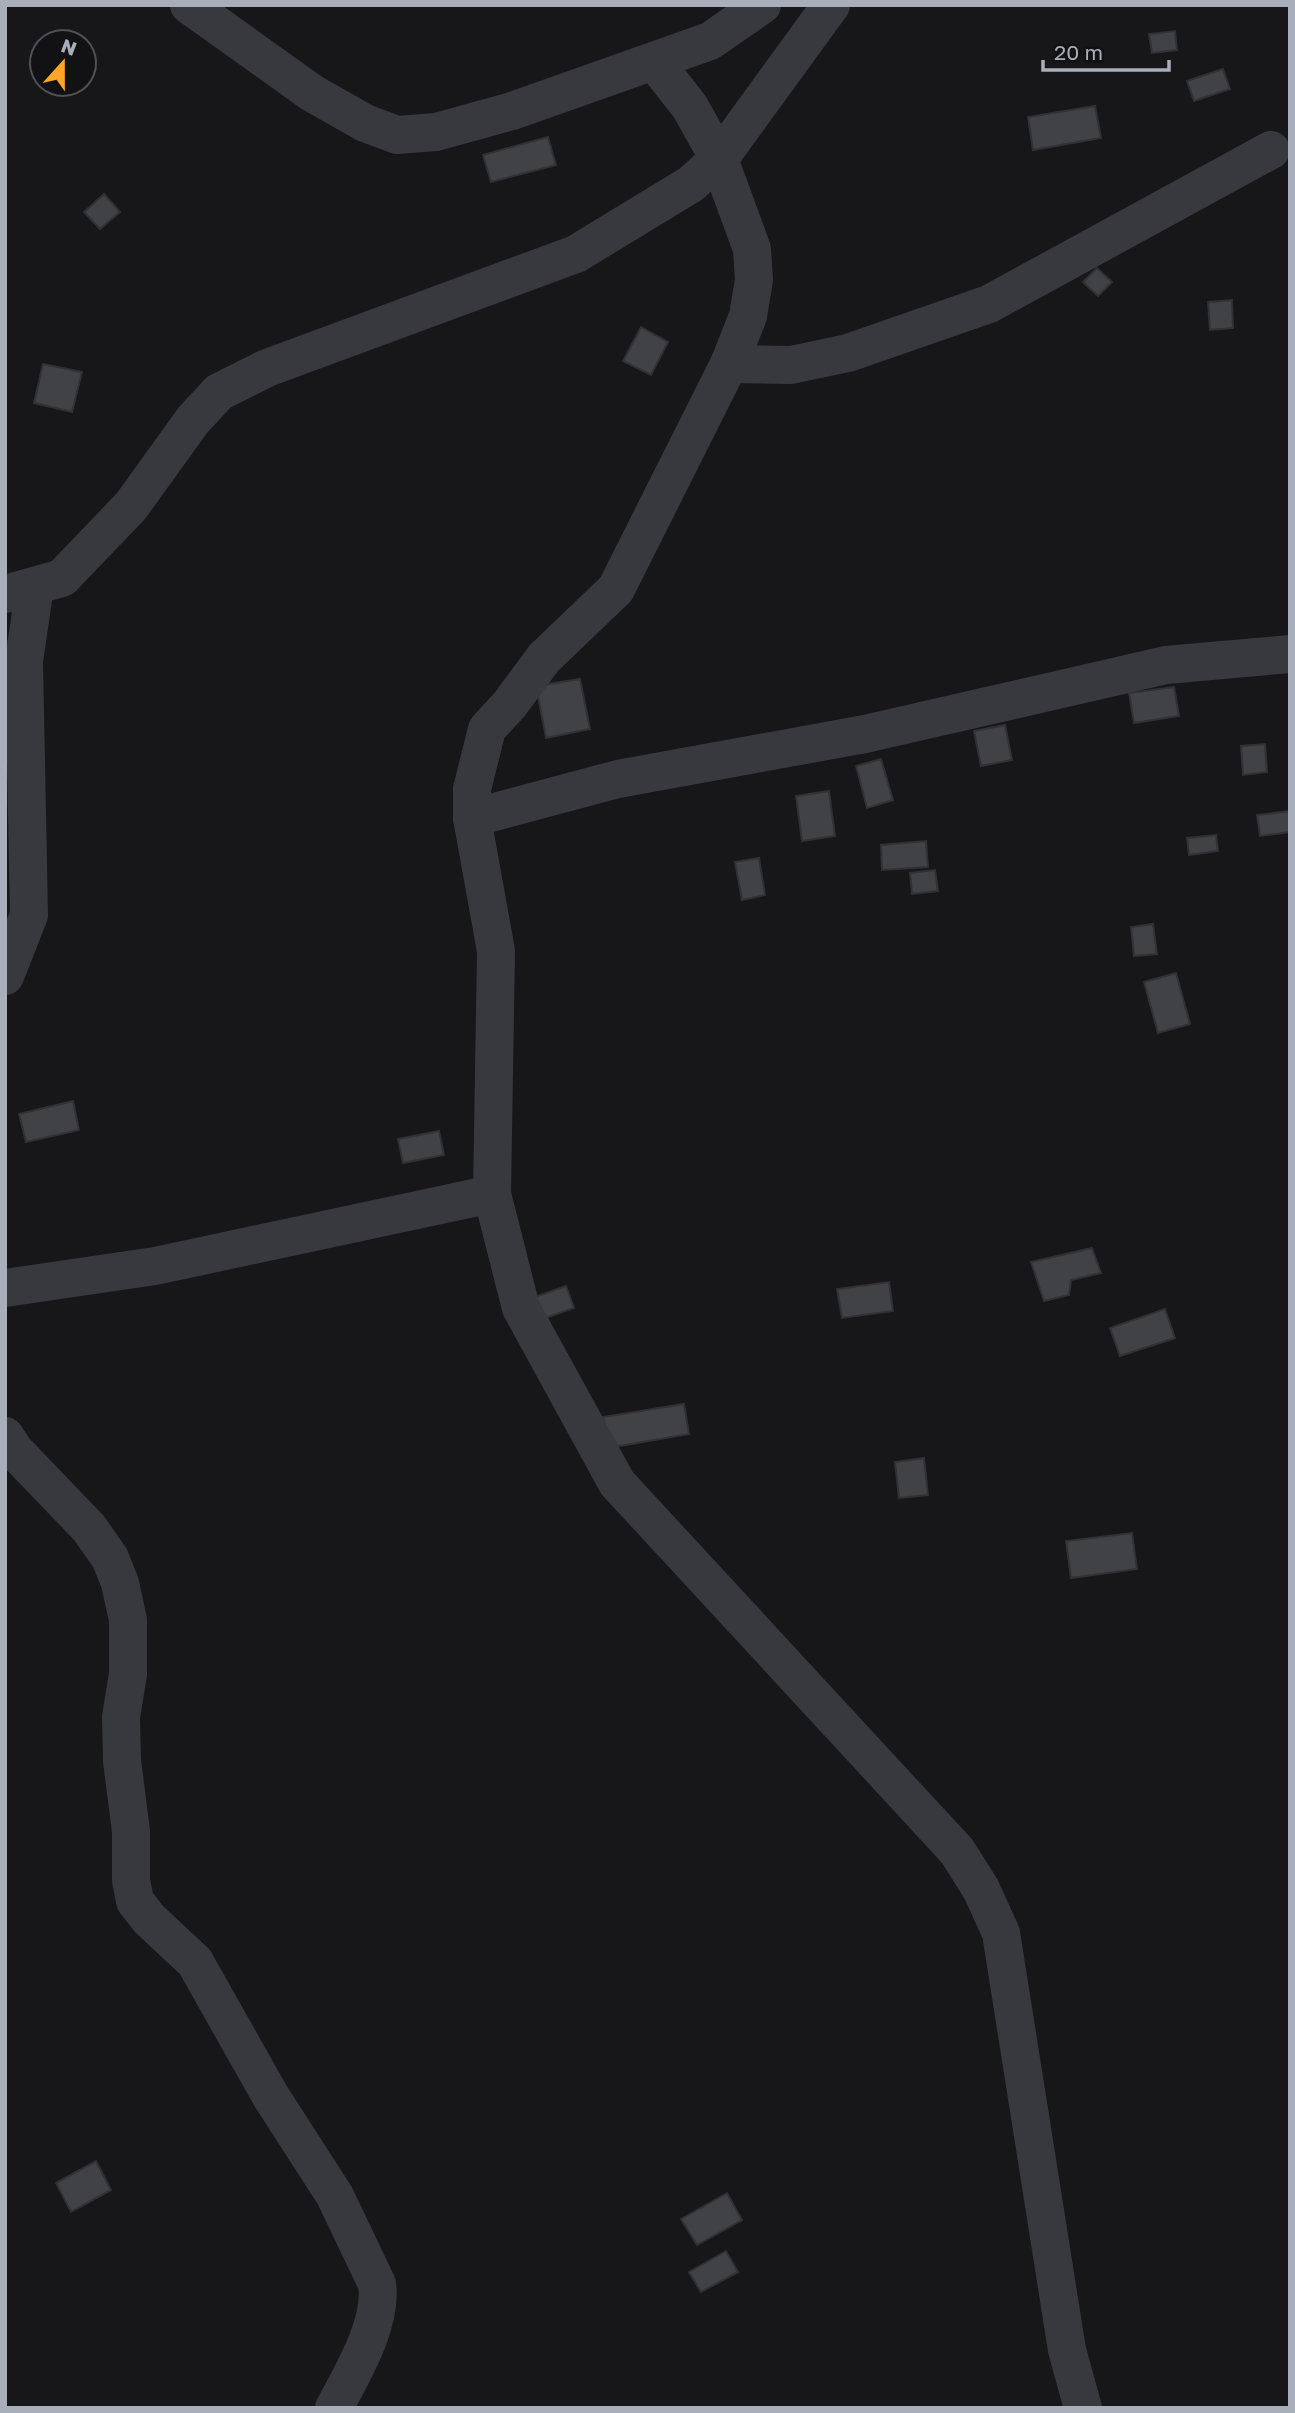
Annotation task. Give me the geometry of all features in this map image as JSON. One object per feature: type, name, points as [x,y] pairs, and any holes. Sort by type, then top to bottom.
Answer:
[{"type":"street","points":[[189,5],[312,93],[365,123],[397,135],[436,132],[512,111],[654,61],[710,41],[762,5]]},
{"type":"street","points":[[5,976],[29,915],[20,590],[62,578],[131,506],[193,420],[219,392],[267,368],[576,254],[691,184],[719,159],[831,5]]},
{"type":"street","points":[[654,61],[690,107],[719,159],[752,249],[754,280],[748,316],[729,364],[616,589],[544,658],[510,704],[487,729],[471,789],[472,818],[496,951],[492,1194],[521,1308],[617,1483],[957,1851],[981,1889],[1001,1933],[1068,2350],[1083,2408]]},
{"type":"street","points":[[729,364],[791,365],[848,353],[989,304],[1270,150]]},
{"type":"street","points":[[472,818],[618,779],[865,734],[1153,668],[1290,654]]},
{"type":"street","points":[[5,1288],[155,1266],[492,1194]]},
{"type":"street","points":[[5,1436],[15,1451],[89,1528],[110,1558],[120,1583],[128,1620],[128,1674],[121,1717],[122,1761],[131,1831],[131,1880],[135,1901],[149,1919],[195,1962],[270,2095],[335,2196],[377,2284],[379,2299],[373,2325],[353,2373],[334,2408]]},
{"type":"building","points":[[1175,31],[1177,50],[1152,53],[1149,34]]},
{"type":"building","points":[[1223,69],[1230,89],[1194,101],[1187,81]]},
{"type":"building","points":[[1095,106],[1101,138],[1033,150],[1028,117]]},
{"type":"building","points":[[548,137],[556,165],[491,182],[483,155]]},
{"type":"building","points":[[104,194],[120,212],[100,229],[84,212]]},
{"type":"building","points":[[1097,268],[1112,282],[1098,296],[1083,282]]},
{"type":"building","points":[[1232,300],[1233,328],[1210,330],[1208,302]]},
{"type":"building","points":[[641,327],[668,342],[651,375],[623,361]]},
{"type":"building","points":[[43,364],[82,372],[72,412],[34,403]]},
{"type":"building","points":[[580,679],[590,729],[546,738],[536,686]]},
{"type":"building","points":[[1174,687],[1179,716],[1134,723],[1129,693]]},
{"type":"building","points":[[1005,725],[1012,760],[981,766],[974,731]]},
{"type":"building","points":[[1265,744],[1267,772],[1243,775],[1241,746]]},
{"type":"building","points":[[881,759],[893,800],[867,808],[856,766]]},
{"type":"building","points":[[829,791],[835,836],[802,841],[796,796]]},
{"type":"building","points":[[1290,811],[1290,832],[1260,836],[1257,815]]},
{"type":"building","points":[[1216,835],[1218,851],[1189,855],[1187,838]]},
{"type":"building","points":[[926,841],[928,867],[882,870],[881,845]]},
{"type":"building","points":[[759,858],[765,895],[742,900],[735,862]]},
{"type":"building","points":[[935,870],[938,891],[912,894],[910,873]]},
{"type":"building","points":[[1153,924],[1157,954],[1134,956],[1131,927]]},
{"type":"building","points":[[1176,973],[1190,1024],[1158,1033],[1144,982]]},
{"type":"building","points":[[73,1101],[79,1130],[26,1142],[19,1114]]},
{"type":"building","points":[[439,1131],[444,1155],[403,1163],[398,1139]]},
{"type":"building","points":[[1092,1248],[1101,1273],[1071,1280],[1069,1295],[1044,1301],[1031,1262]]},
{"type":"building","points":[[889,1282],[893,1311],[842,1318],[837,1289]]},
{"type":"building","points":[[566,1286],[574,1308],[537,1321],[529,1299]]},
{"type":"building","points":[[1165,1309],[1175,1338],[1120,1356],[1110,1328]]},
{"type":"building","points":[[684,1404],[689,1434],[608,1448],[603,1417]]},
{"type":"building","points":[[924,1458],[928,1495],[899,1498],[895,1462]]},
{"type":"building","points":[[1132,1533],[1137,1569],[1071,1578],[1066,1541]]},
{"type":"building","points":[[96,2161],[111,2190],[71,2212],[56,2183]]},
{"type":"building","points":[[727,2193],[742,2220],[697,2245],[681,2219]]},
{"type":"building","points":[[726,2251],[738,2272],[701,2292],[689,2272]]}]
